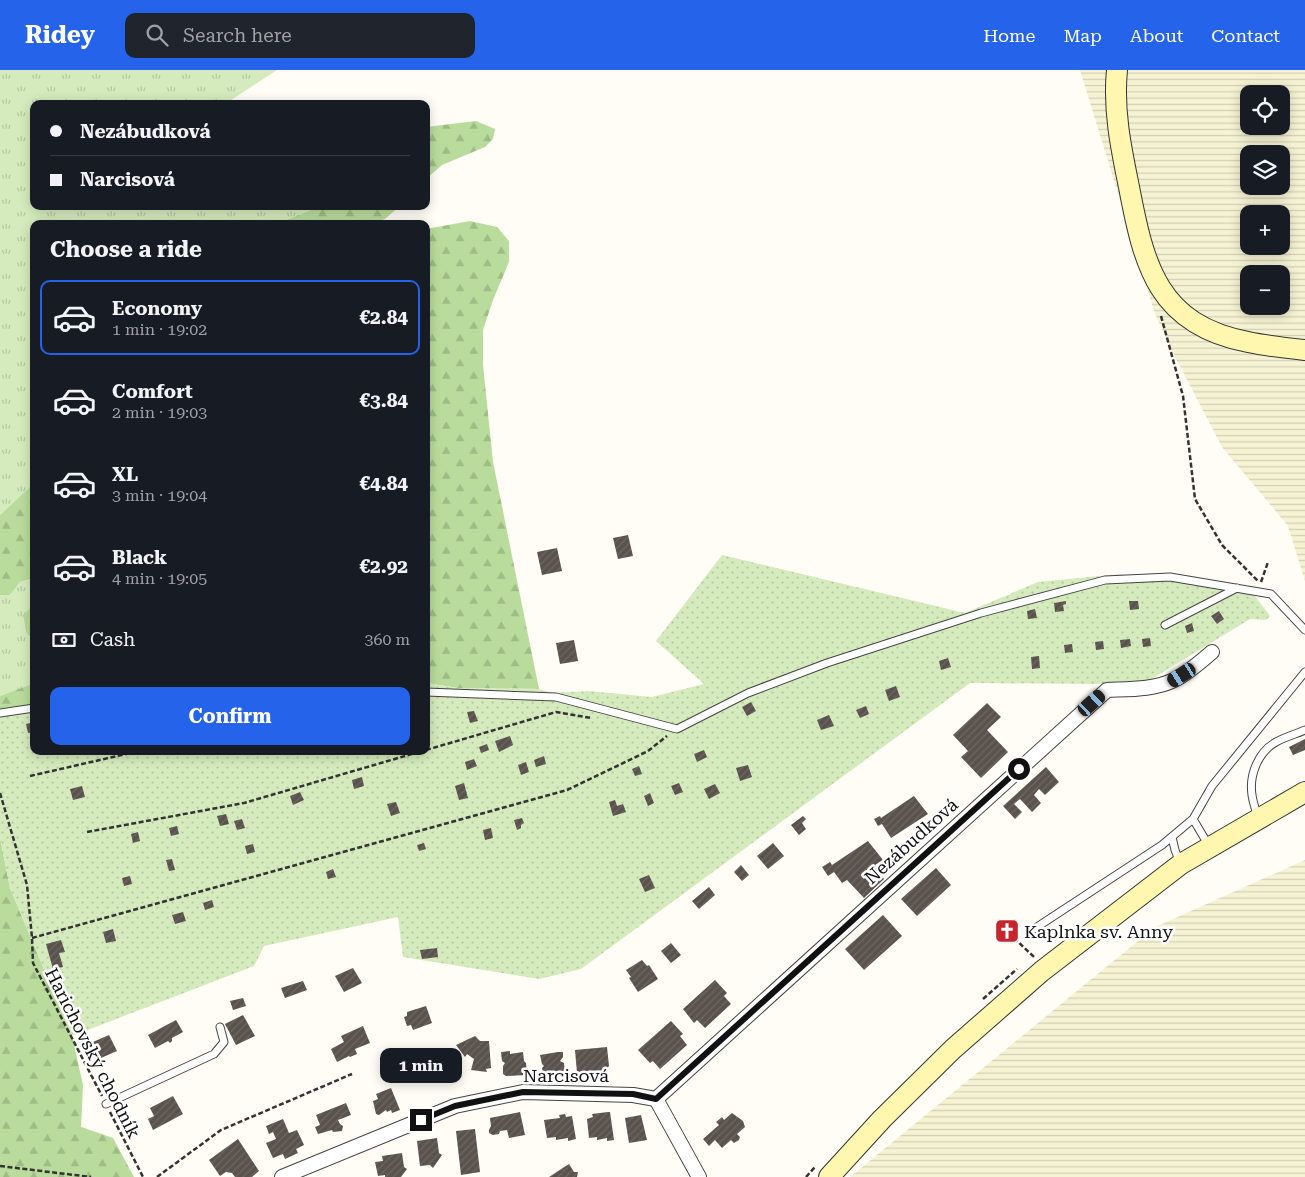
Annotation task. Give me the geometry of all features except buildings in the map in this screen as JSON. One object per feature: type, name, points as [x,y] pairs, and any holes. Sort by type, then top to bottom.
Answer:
[{"type":"main road","points":[[1116,70],[1118,124],[1130,191],[1143,252],[1154,279],[1163,292],[1186,316],[1215,332],[1248,342],[1305,350]]},
{"type":"main road","points":[[829,1177],[882,1119],[953,1049],[1049,965],[1181,864],[1305,792]]},
{"type":"street","name":"Nezábudková","points":[[656,1099],[1107,690],[1155,687],[1173,681],[1212,652]]},
{"type":"street","name":"Narcisová","points":[[282,1177],[455,1106],[523,1092],[633,1094],[656,1099]]},
{"type":"street","points":[[656,1099],[699,1177]]},
{"type":"lane","points":[[430,692],[556,697],[677,729],[748,693],[827,663],[981,612],[1105,580],[1170,577],[1271,594],[1305,630]]},
{"type":"lane","points":[[1165,625],[1237,588]]},
{"type":"lane","points":[[1034,929],[1172,837],[1193,819],[1212,786],[1305,672]]},
{"type":"lane","points":[[0,713],[30,709]]},
{"type":"lane","points":[[1258,819],[1251,795],[1254,768],[1260,756],[1277,741],[1305,730]]},
{"type":"lane","points":[[1193,819],[1210,848]]},
{"type":"lane","points":[[1172,837],[1181,864]]},
{"type":"lane","points":[[106,1104],[214,1054],[224,1042],[220,1027]]},
{"type":"path","points":[[1163,292],[1161,317],[1183,396],[1195,499],[1222,545],[1261,584],[1268,562]]},
{"type":"path","points":[[430,749],[556,712],[596,719]]},
{"type":"path","points":[[32,938],[567,790],[648,751],[677,729]]},
{"type":"path","points":[[30,776],[122,755]]},
{"type":"path","points":[[87,832],[244,803],[408,755]]},
{"type":"path","name":"Harichovský chodník","points":[[0,793],[27,885],[33,963],[144,1177]]},
{"type":"path","points":[[1014,938],[1034,957]]},
{"type":"path","points":[[157,1177],[221,1130],[352,1074]]},
{"type":"path","points":[[0,1166],[91,1177]]},
{"type":"shaded area","points":[[1080,70],[1305,70],[1305,581],[1288,526],[1222,447],[1155,314]]},
{"type":"shaded area","points":[[1305,860],[1305,1177],[850,1177],[1155,927]]},
{"type":"green space","points":[[0,70],[277,70],[231,100],[30,100],[30,210],[311,210],[286,220],[30,220],[30,487],[0,515]]},
{"type":"green space","points":[[476,121],[495,129],[493,139],[485,147],[442,165],[430,176],[430,127]]},
{"type":"green space","points":[[311,210],[395,210],[382,220],[286,220]]},
{"type":"green space","points":[[470,221],[497,227],[509,241],[509,262],[483,330],[483,365],[493,462],[539,689],[458,688],[430,684],[430,228]]},
{"type":"green space","points":[[30,487],[30,579],[20,582],[10,595],[0,595],[0,515]]},
{"type":"green space","points":[[722,555],[965,613],[1038,582],[1120,574],[1249,588],[1270,616],[1266,620],[1250,619],[1150,680],[1098,684],[970,683],[581,969],[539,979],[403,957],[398,917],[264,946],[254,966],[72,1036],[10,888],[0,837],[0,715],[30,706],[30,755],[430,755],[430,684],[458,688],[539,689],[552,693],[588,691],[652,697],[704,684],[656,641]]},
{"type":"green space","points":[[30,579],[30,608],[23,617],[26,632],[30,637],[30,685],[0,696],[0,595],[10,595],[20,582]]},
{"type":"green space","points":[[30,608],[30,637],[26,632],[23,616]]},
{"type":"green space","points":[[30,685],[30,706],[0,715],[0,696]]},
{"type":"green space","points":[[0,837],[10,888],[72,1036],[83,1085],[81,1127],[113,1138],[134,1177],[0,1177]]},
{"type":"place","name":"Kaplnka sv. Anny","points":[[1007,931]]},
{"type":"route","points":[[421,1120],[455,1106],[523,1092],[633,1094],[656,1099],[1019,769]]}]
